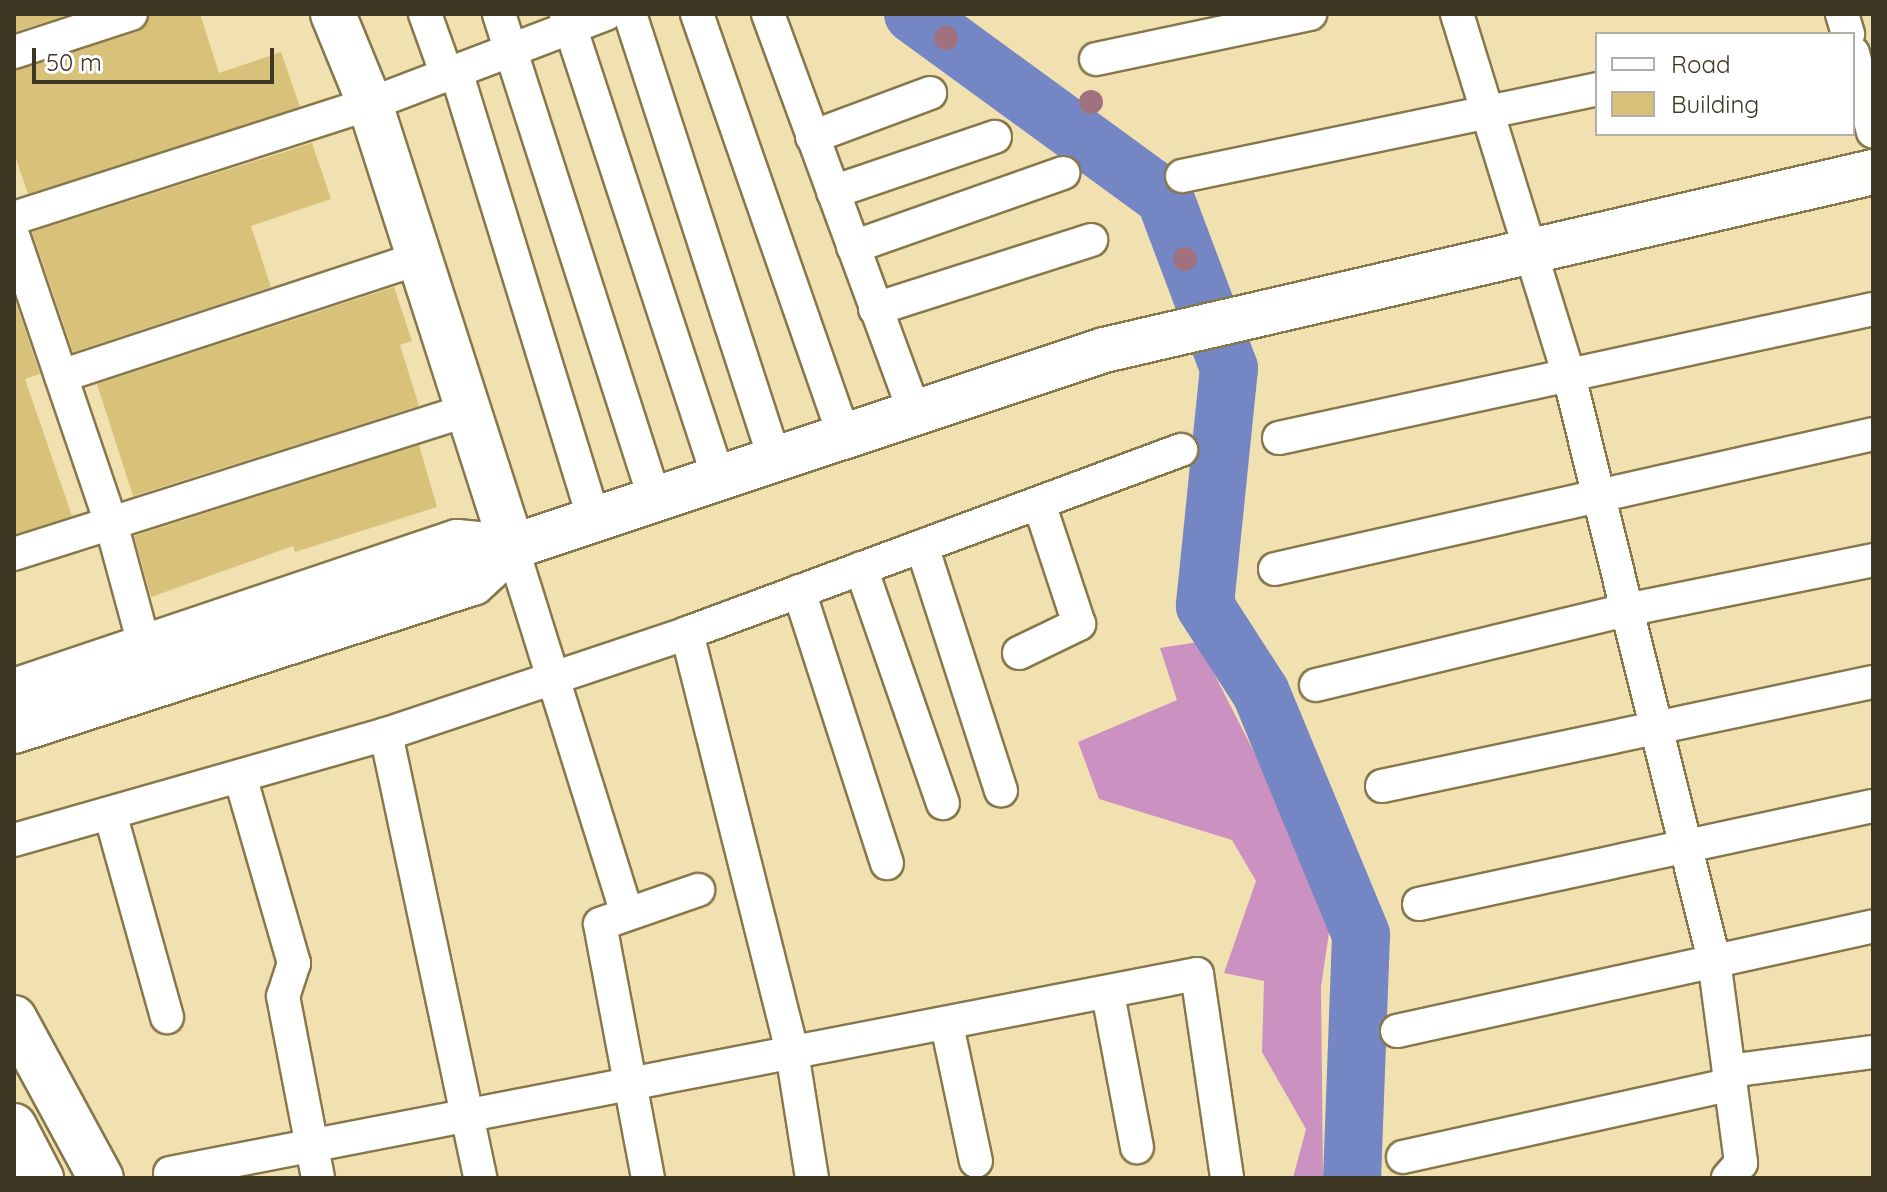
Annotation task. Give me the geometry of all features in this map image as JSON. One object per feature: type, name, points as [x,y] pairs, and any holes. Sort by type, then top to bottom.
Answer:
[{"type":"street","points":[[14,52],[131,14]]},
{"type":"street","points":[[333,14],[370,104],[465,411],[556,676],[626,911]]},
{"type":"street","points":[[425,14],[451,73],[594,520]]},
{"type":"street","points":[[499,14],[655,500]]},
{"type":"street","points":[[14,218],[370,104],[511,50],[569,20],[606,14]]},
{"type":"street","points":[[630,14],[775,460]]},
{"type":"street","points":[[697,14],[844,437]]},
{"type":"street","points":[[768,14],[915,413]]},
{"type":"street","points":[[1096,59],[1310,14]]},
{"type":"street","points":[[1457,14],[1491,112],[1529,250],[1569,376],[1714,960],[1739,1173]]},
{"type":"street","points":[[569,20],[719,478]]},
{"type":"street","points":[[1855,61],[1873,132]]},
{"type":"street","points":[[1182,176],[1595,89]]},
{"type":"street","points":[[812,137],[930,93]]},
{"type":"street","points":[[833,192],[995,137]]},
{"type":"street","points":[[14,691],[457,542],[512,547],[1104,350],[1873,172]]},
{"type":"street","points":[[853,247],[1063,173]]},
{"type":"street","points":[[14,238],[111,523],[145,648]]},
{"type":"street","points":[[875,309],[1091,240]]},
{"type":"street","points":[[61,376],[420,258]]},
{"type":"street","points":[[1279,438],[1873,309]]},
{"type":"street","points":[[14,554],[465,411]]},
{"type":"street","points":[[1275,569],[1873,434]]},
{"type":"street","points":[[14,840],[386,734],[687,633],[1181,450]]},
{"type":"street","points":[[1019,653],[1079,624],[1039,503]]},
{"type":"street","points":[[922,546],[1001,791]]},
{"type":"street","points":[[14,731],[473,583],[512,547]]},
{"type":"street","points":[[1316,685],[1626,610],[1873,560]]},
{"type":"street","points":[[861,568],[943,803]]},
{"type":"street","points":[[799,591],[887,863]]},
{"type":"street","points":[[687,633],[792,1052],[812,1178]]},
{"type":"street","points":[[1382,786],[1873,682]]},
{"type":"street","points":[[386,734],[480,1178]]},
{"type":"street","points":[[240,776],[294,963],[283,996],[318,1178]]},
{"type":"street","points":[[1419,904],[1873,806]]},
{"type":"street","points":[[110,813],[167,1017]]},
{"type":"street","points":[[648,1178],[600,924],[626,911],[698,890]]},
{"type":"street","points":[[1397,1031],[1873,926]]},
{"type":"street","points":[[170,1173],[468,1111],[632,1084],[1199,976],[1227,1178]]},
{"type":"street","points":[[1108,994],[1137,1147]]},
{"type":"street","points":[[14,1018],[101,1178]]},
{"type":"street","points":[[947,1025],[976,1161]]},
{"type":"street","points":[[1403,1157],[1730,1078],[1873,1052]]},
{"type":"shaded area","points":[[1198,642],[1311,864],[1331,919],[1321,987],[1323,1178],[1293,1178],[1306,1129],[1262,1052],[1264,981],[1224,973],[1256,881],[1232,840],[1099,799],[1078,742],[1177,700],[1160,648]]},
{"type":"building","points":[[14,14],[70,14],[14,32]]},
{"type":"building","points":[[149,14],[200,14],[219,73],[281,52],[300,107],[28,194],[14,153],[14,70],[137,32]]},
{"type":"building","points":[[312,143],[331,199],[251,226],[271,287],[73,352],[32,232]]},
{"type":"building","points":[[394,287],[412,341],[400,345],[419,406],[133,496],[97,384]]},
{"type":"building","points":[[14,297],[40,374],[25,379],[72,516],[16,534]]},
{"type":"building","points":[[419,445],[437,507],[295,552],[293,546],[151,597],[134,536]]},
{"type":"waterway","points":[[913,14],[1165,198],[1229,368],[1205,606],[1261,693],[1361,935],[1352,1178]]}]
